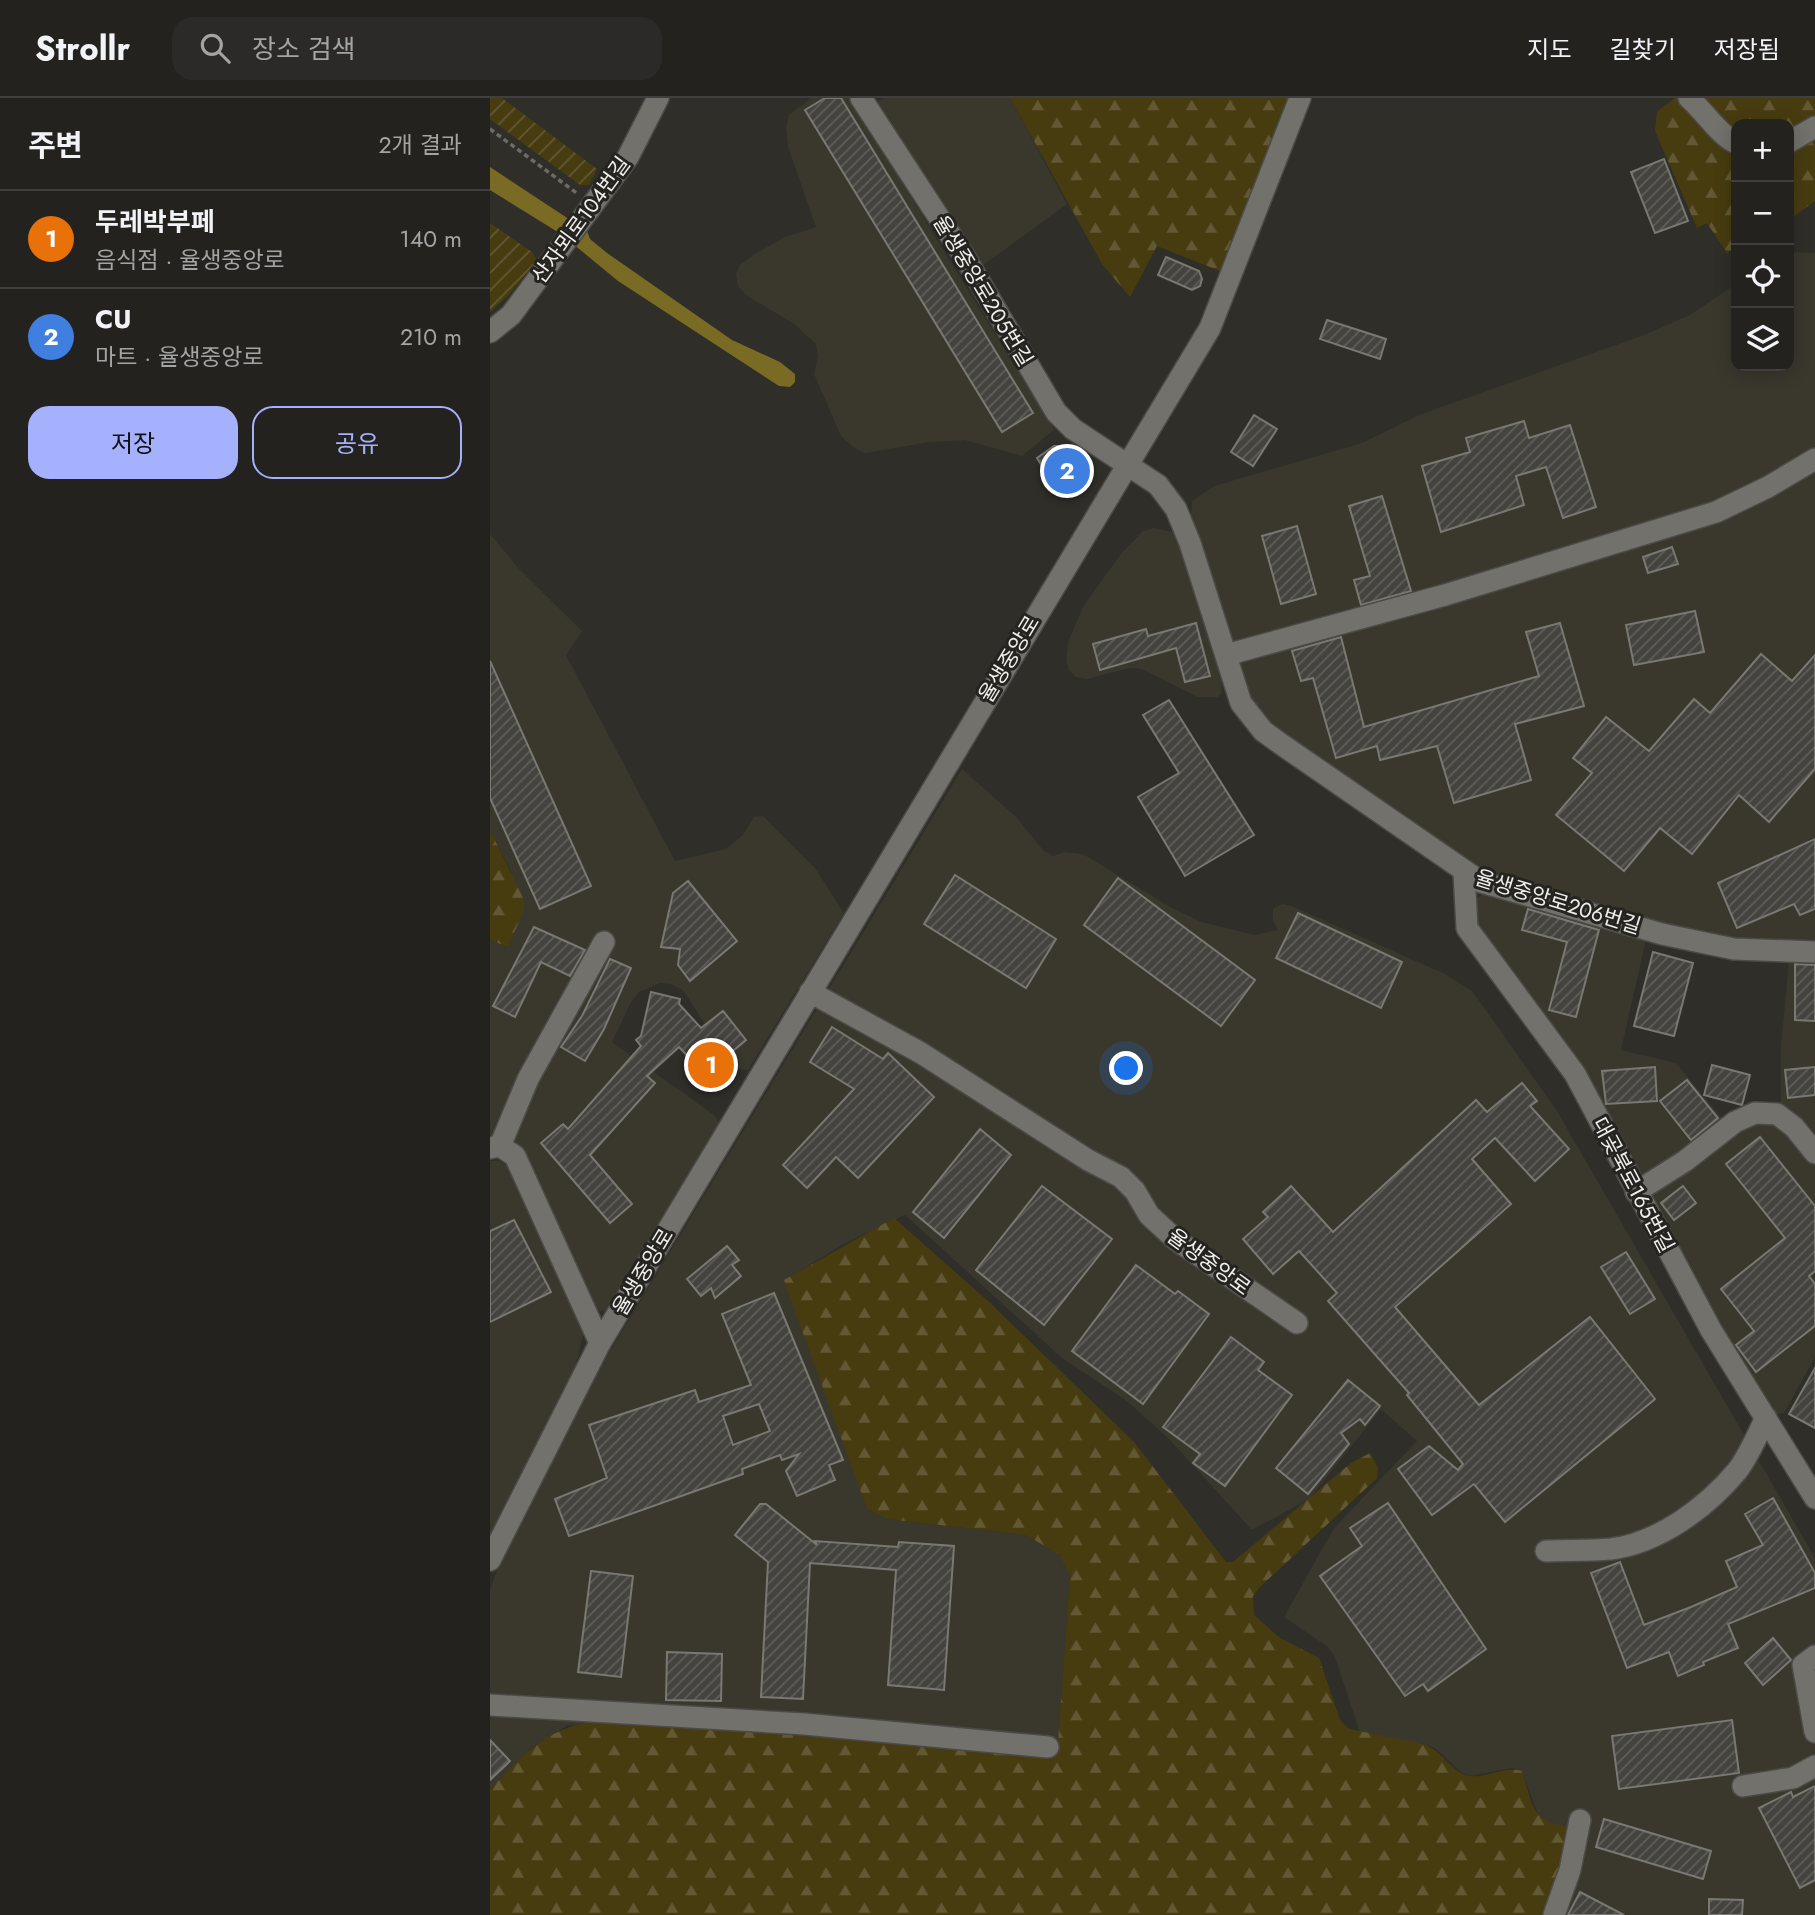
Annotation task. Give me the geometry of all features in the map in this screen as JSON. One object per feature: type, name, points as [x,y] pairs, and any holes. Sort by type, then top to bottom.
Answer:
[{"type":"street","name":"산자뫼로104번길","points":[[490,332],[511,315],[628,157],[659,98]]},
{"type":"street","name":"율생중앙로205번길","points":[[861,98],[966,259],[1056,412],[1073,429],[1126,463]]},
{"type":"street","name":"율생중앙로","points":[[490,1560],[600,1343],[1126,463],[1210,328],[1300,98]]},
{"type":"street","points":[[1689,98],[1705,111],[1731,141]]},
{"type":"street","points":[[1794,139],[1815,127]]},
{"type":"street","points":[[1226,655],[1445,595],[1716,512],[1768,487],[1815,459]]},
{"type":"street","name":"율생중앙로206번길","points":[[1126,463],[1158,485],[1175,509],[1190,542],[1241,703],[1263,731],[1464,873],[1499,889],[1662,934],[1734,949],[1815,952]]},
{"type":"street","name":"대곶북로165번길","points":[[1464,873],[1467,928],[1575,1074],[1711,1330],[1815,1498]]},
{"type":"street","points":[[600,1343],[515,1156],[495,1147],[527,1079],[604,942]]},
{"type":"street","name":"율생중앙로","points":[[810,992],[920,1053],[1088,1160],[1121,1177],[1135,1191],[1149,1215],[1175,1239],[1297,1323]]},
{"type":"street","points":[[1636,1192],[1685,1161],[1735,1122],[1755,1113],[1777,1114],[1794,1126],[1815,1153]]},
{"type":"street","points":[[1546,1550],[1613,1549],[1654,1536],[1684,1519],[1712,1497],[1739,1469],[1766,1418]]},
{"type":"street","points":[[1815,1656],[1803,1665],[1815,1732]]},
{"type":"street","points":[[490,1704],[791,1723],[1048,1747]]},
{"type":"street","points":[[1743,1786],[1793,1778],[1815,1766]]},
{"type":"street","points":[[1554,1915],[1570,1870],[1580,1820]]},
{"type":"path","points":[[490,129],[589,209]]},
{"type":"shaded area","points":[[811,98],[850,98],[1054,430],[1022,456],[965,440],[930,442],[865,453],[854,448],[841,436],[814,374],[818,356],[816,344],[794,324],[746,295],[738,286],[736,274],[740,265],[785,237],[816,227],[788,147],[786,128],[789,115]]},
{"type":"shaded area","points":[[885,98],[1010,98],[1067,204],[982,266],[873,103]]},
{"type":"shaded area","points":[[490,167],[587,231],[590,239],[607,253],[732,340],[780,362],[795,374],[795,382],[790,387],[779,386],[618,281],[561,234],[490,190]]},
{"type":"shaded area","points":[[1794,252],[1815,253],[1815,945],[1710,938],[1503,883],[1475,869],[1271,726],[1248,698],[1191,520],[1192,501],[1214,486],[1362,443],[1419,415],[1644,335],[1690,315],[1731,287],[1731,371],[1794,371]]},
{"type":"shaded area","points":[[1154,528],[1176,533],[1205,618],[1221,680],[1222,692],[1217,697],[1198,697],[1142,669],[1129,668],[1087,679],[1076,677],[1069,670],[1066,660],[1068,642],[1084,605],[1121,554],[1143,531]]},
{"type":"shaded area","points":[[490,534],[521,571],[582,631],[566,655],[675,861],[726,849],[743,835],[754,817],[763,816],[815,868],[844,913],[748,1070],[739,1069],[728,1060],[683,990],[671,984],[660,983],[639,992],[631,1002],[612,1042],[714,1115],[721,1126],[605,1311],[596,1310],[496,1135],[490,1135],[490,940],[508,947],[511,872],[490,830]]},
{"type":"shaded area","points":[[962,769],[1015,816],[1044,851],[1054,856],[1064,852],[1083,854],[1172,908],[1202,922],[1255,935],[1278,930],[1273,920],[1273,909],[1282,904],[1292,906],[1445,974],[1472,991],[1557,1111],[1815,1558],[1815,1915],[1546,1915],[1565,1826],[1547,1824],[1539,1817],[1522,1771],[1512,1768],[1469,1776],[1462,1773],[1435,1748],[1360,1733],[1335,1657],[1328,1647],[1284,1617],[1334,1528],[1417,1441],[1381,1409],[1309,1499],[1252,1530],[1169,1439],[1127,1401],[1062,1358],[905,1215],[847,1242],[785,1280],[867,1509],[887,1519],[1026,1535],[1060,1555],[1067,1565],[1070,1575],[1057,1756],[813,1735],[568,1725],[532,1747],[490,1789],[490,1590],[495,1576],[606,1358]]},
{"type":"shaded area","points":[[1485,893],[1647,935],[1621,1050],[1676,1063],[1725,1122],[1781,1107],[1781,1047],[1789,960],[1815,960],[1815,1357],[1784,1413],[1772,1415],[1475,930],[1473,901]]},
{"type":"shaded area","points":[[490,1161],[499,1161],[509,1167],[581,1322],[583,1335],[575,1368],[490,1537]]},
{"type":"green space","points":[[490,98],[502,98],[597,169],[589,185],[580,185],[490,119]]},
{"type":"green space","points":[[1010,98],[1290,98],[1220,271],[1157,246],[1130,297],[1102,264]]},
{"type":"green space","points":[[1675,98],[1815,98],[1815,201],[1794,216],[1794,119],[1731,119],[1731,251],[1727,253],[1707,223],[1697,228],[1655,131],[1657,112]]},
{"type":"green space","points":[[490,223],[532,252],[537,260],[509,295],[490,312]]},
{"type":"green space","points":[[490,830],[523,898],[524,910],[508,947],[490,940]]},
{"type":"green space","points":[[894,1218],[988,1301],[1134,1442],[1226,1562],[1233,1562],[1351,1463],[1370,1453],[1378,1468],[1377,1478],[1260,1587],[1253,1596],[1254,1615],[1280,1638],[1319,1658],[1340,1720],[1349,1729],[1424,1744],[1465,1775],[1522,1771],[1531,1801],[1539,1815],[1554,1824],[1566,1826],[1570,1834],[1546,1915],[490,1915],[490,1789],[538,1744],[564,1729],[580,1724],[599,1720],[1057,1756],[1070,1575],[1060,1555],[1026,1535],[887,1519],[867,1509],[784,1280]]},
{"type":"building","points":[[825,98],[841,98],[1033,413],[1002,432],[805,110]]},
{"type":"building","points":[[1664,159],[1688,221],[1655,233],[1631,172]]},
{"type":"building","points":[[1166,257],[1199,271],[1202,279],[1200,286],[1192,290],[1158,275]]},
{"type":"building","points":[[1327,320],[1386,339],[1380,359],[1320,339]]},
{"type":"building","points":[[1254,415],[1277,429],[1253,466],[1231,452]]},
{"type":"building","points":[[1524,421],[1529,438],[1570,425],[1596,507],[1563,518],[1546,467],[1516,476],[1524,505],[1441,532],[1422,466],[1470,452],[1466,438]]},
{"type":"building","points":[[1054,446],[1066,446],[1088,475],[1073,486],[1042,466],[1037,458]]},
{"type":"building","points":[[1382,496],[1411,591],[1361,605],[1354,580],[1370,576],[1349,506]]},
{"type":"building","points":[[1297,526],[1316,594],[1281,604],[1262,536]]},
{"type":"building","points":[[1672,547],[1678,564],[1648,573],[1643,557]]},
{"type":"building","points":[[1695,611],[1704,652],[1634,665],[1626,625]]},
{"type":"building","points":[[1196,623],[1210,676],[1185,682],[1176,648],[1100,670],[1093,644],[1146,629],[1148,636]]},
{"type":"building","points":[[1560,623],[1584,706],[1515,724],[1531,780],[1454,803],[1437,746],[1380,760],[1377,746],[1336,758],[1313,678],[1301,681],[1292,651],[1341,637],[1364,727],[1539,676],[1526,632]]},
{"type":"building","points":[[1761,654],[1792,681],[1815,655],[1815,769],[1769,822],[1739,795],[1692,854],[1660,828],[1624,871],[1556,815],[1592,773],[1573,758],[1606,717],[1649,751],[1694,699],[1710,713]]},
{"type":"building","points":[[490,661],[591,886],[540,909],[490,798]]},
{"type":"building","points":[[1169,700],[1254,835],[1185,876],[1138,797],[1179,773],[1143,715]]},
{"type":"building","points":[[1815,839],[1815,909],[1800,915],[1794,904],[1737,928],[1718,883]]},
{"type":"building","points":[[955,875],[1056,939],[1026,988],[924,924]]},
{"type":"building","points":[[1118,878],[1255,980],[1221,1026],[1084,925]]},
{"type":"building","points":[[688,881],[737,941],[690,981],[678,965],[680,949],[661,947],[673,893]]},
{"type":"building","points":[[1528,909],[1599,930],[1576,1017],[1549,1010],[1567,942],[1522,930]]},
{"type":"building","points":[[1298,913],[1402,962],[1381,1008],[1276,958]]},
{"type":"building","points":[[534,927],[585,950],[570,976],[541,962],[515,1017],[493,1006]]},
{"type":"building","points":[[1653,952],[1693,963],[1674,1036],[1634,1026]]},
{"type":"building","points":[[610,959],[631,968],[604,1029],[585,1061],[561,1047],[582,1016]]},
{"type":"building","points":[[1795,964],[1815,965],[1815,1021],[1795,1020]]},
{"type":"building","points":[[651,992],[680,999],[679,1004],[701,1028],[723,1011],[746,1040],[721,1061],[730,1070],[715,1085],[679,1047],[647,1076],[655,1083],[590,1155],[632,1204],[610,1223],[541,1143],[563,1124],[568,1129],[641,1046],[636,1040],[641,1036]]},
{"type":"building","points":[[832,1027],[883,1059],[888,1053],[934,1097],[858,1178],[836,1157],[807,1188],[783,1165],[854,1089],[810,1062]]},
{"type":"building","points":[[1712,1065],[1750,1075],[1742,1105],[1704,1095]]},
{"type":"building","points":[[1655,1067],[1657,1101],[1606,1104],[1602,1071]]},
{"type":"building","points":[[1815,1067],[1815,1095],[1788,1098],[1785,1070]]},
{"type":"building","points":[[1687,1080],[1718,1118],[1691,1140],[1660,1101]]},
{"type":"building","points":[[1522,1083],[1537,1101],[1530,1106],[1569,1149],[1535,1181],[1495,1138],[1472,1159],[1511,1204],[1395,1307],[1479,1405],[1590,1317],[1655,1399],[1505,1522],[1474,1484],[1432,1515],[1398,1469],[1429,1446],[1458,1470],[1463,1464],[1407,1395],[1409,1393],[1328,1301],[1337,1293],[1299,1251],[1273,1274],[1243,1239],[1268,1217],[1263,1212],[1291,1186],[1333,1232],[1476,1100],[1487,1112]]},
{"type":"building","points":[[980,1129],[1011,1155],[944,1238],[913,1212]]},
{"type":"building","points":[[1760,1137],[1815,1206],[1815,1271],[1809,1276],[1815,1284],[1815,1326],[1756,1372],[1736,1345],[1754,1331],[1721,1289],[1785,1238],[1726,1164]]},
{"type":"building","points":[[1042,1186],[1112,1239],[1044,1325],[976,1270]]},
{"type":"building","points":[[1683,1186],[1696,1203],[1674,1220],[1661,1203]]},
{"type":"building","points":[[514,1220],[551,1292],[490,1322],[490,1231]]},
{"type":"building","points":[[727,1246],[739,1260],[732,1265],[741,1276],[715,1298],[711,1288],[701,1296],[687,1279]]},
{"type":"building","points":[[1626,1252],[1655,1299],[1630,1314],[1601,1267]]},
{"type":"building","points":[[1136,1265],[1175,1294],[1178,1291],[1209,1314],[1143,1404],[1072,1351]]},
{"type":"building","points":[[774,1293],[843,1460],[829,1465],[835,1480],[797,1496],[786,1471],[799,1454],[782,1460],[780,1455],[742,1469],[743,1474],[569,1536],[555,1499],[607,1478],[589,1425],[695,1390],[699,1402],[751,1385],[722,1314]],"holes":[[[759,1404],[770,1431],[733,1445],[723,1416]]]},
{"type":"building","points":[[1231,1337],[1264,1362],[1258,1370],[1292,1395],[1225,1486],[1193,1463],[1200,1454],[1163,1427]]},
{"type":"building","points":[[1815,1368],[1815,1428],[1789,1414]]},
{"type":"building","points":[[1348,1380],[1380,1406],[1365,1425],[1360,1419],[1341,1433],[1349,1444],[1308,1494],[1276,1468]]},
{"type":"building","points":[[1773,1498],[1815,1573],[1815,1588],[1728,1624],[1738,1648],[1703,1662],[1704,1665],[1678,1676],[1669,1652],[1627,1668],[1591,1573],[1620,1562],[1644,1625],[1691,1607],[1737,1587],[1726,1561],[1763,1545],[1745,1514]]},
{"type":"building","points":[[1388,1503],[1486,1649],[1428,1691],[1423,1684],[1405,1696],[1320,1576],[1362,1546],[1350,1528]]},
{"type":"building","points":[[760,1504],[766,1504],[817,1545],[815,1541],[898,1547],[899,1542],[954,1546],[944,1690],[888,1685],[896,1570],[810,1563],[803,1699],[761,1697],[768,1562],[735,1535]]},
{"type":"building","points":[[591,1571],[633,1576],[621,1677],[578,1672]]},
{"type":"building","points":[[1773,1638],[1791,1660],[1763,1685],[1745,1663]]},
{"type":"building","points":[[667,1652],[722,1654],[721,1701],[666,1700]]},
{"type":"building","points":[[1732,1720],[1739,1773],[1619,1789],[1612,1736]]},
{"type":"building","points":[[490,1740],[510,1761],[490,1780]]},
{"type":"building","points":[[1815,1786],[1815,1880],[1800,1888],[1759,1808],[1791,1792],[1793,1797]]},
{"type":"building","points":[[1604,1819],[1711,1851],[1703,1879],[1596,1847]]},
{"type":"building","points":[[1580,1892],[1624,1915],[1568,1915]]},
{"type":"building","points":[[1709,1899],[1743,1900],[1742,1915],[1709,1915]]},
{"type":"place","name":"CU","points":[[1067,471]]},
{"type":"place","name":"두레박부페","points":[[711,1065]]}]
